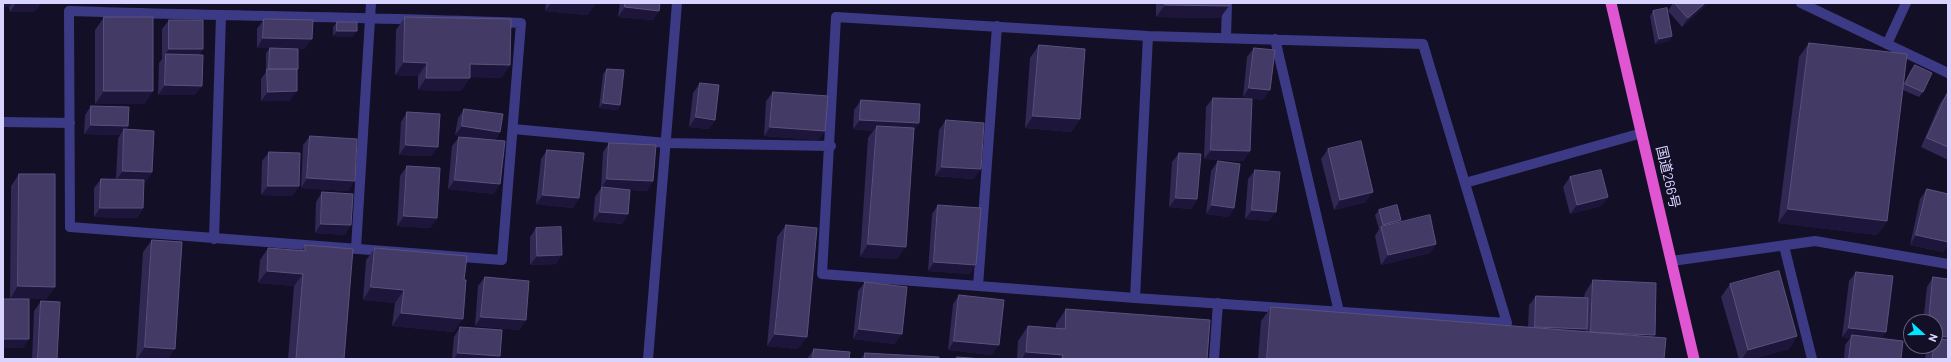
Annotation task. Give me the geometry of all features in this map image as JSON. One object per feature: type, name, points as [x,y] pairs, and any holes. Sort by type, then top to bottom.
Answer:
[{"type":"highway","name":"国道266号","points":[[1611,3],[1694,359]]},
{"type":"street","points":[[356,248],[371,3]]},
{"type":"street","points":[[648,359],[677,3]]},
{"type":"street","points":[[1226,37],[1227,3]]},
{"type":"street","points":[[1801,3],[1948,73]]},
{"type":"street","points":[[1887,44],[1906,3]]},
{"type":"street","points":[[69,11],[221,16],[370,17],[521,23],[502,260],[70,227],[69,11]]},
{"type":"street","points":[[214,239],[221,16]]},
{"type":"street","points":[[836,17],[1148,36],[1226,37],[1423,44],[1507,323],[1135,298],[822,274],[831,146],[836,17]]},
{"type":"street","points":[[978,286],[997,26]]},
{"type":"street","points":[[1135,298],[1148,36]]},
{"type":"street","points":[[1275,39],[1339,312]]},
{"type":"street","points":[[3,122],[70,123]]},
{"type":"street","points":[[513,129],[666,143],[831,146]]},
{"type":"street","points":[[1465,183],[1642,133]]},
{"type":"street","points":[[1672,261],[1816,242],[1948,264]]},
{"type":"street","points":[[1784,246],[1812,359]]},
{"type":"street","points":[[1214,359],[1218,303]]},
{"type":"building","points":[[625,3],[660,3],[659,11],[625,7]]},
{"type":"building","points":[[1165,3],[1229,3],[1229,6],[1165,5]]},
{"type":"building","points":[[1675,3],[1705,3],[1688,18]]},
{"type":"building","points":[[1667,8],[1672,36],[1659,39],[1653,11]]},
{"type":"building","points":[[104,17],[153,17],[153,91],[104,91]]},
{"type":"building","points":[[405,17],[511,19],[510,65],[470,64],[470,78],[426,78],[427,63],[404,62]]},
{"type":"building","points":[[264,19],[313,20],[312,39],[263,38]]},
{"type":"building","points":[[169,20],[203,20],[203,49],[169,49]]},
{"type":"building","points":[[337,22],[357,22],[357,31],[337,31]]},
{"type":"building","points":[[1809,43],[1907,54],[1887,221],[1788,209]]},
{"type":"building","points":[[1039,45],[1085,49],[1080,119],[1033,116]]},
{"type":"building","points":[[270,48],[298,49],[298,69],[269,69]]},
{"type":"building","points":[[1254,48],[1275,50],[1270,90],[1249,88]]},
{"type":"building","points":[[166,54],[203,55],[202,86],[165,85]]},
{"type":"building","points":[[1915,65],[1932,73],[1923,92],[1905,84]]},
{"type":"building","points":[[267,69],[297,69],[297,91],[268,92]]},
{"type":"building","points":[[607,69],[624,70],[620,105],[603,103]]},
{"type":"building","points":[[700,83],[719,85],[715,120],[696,117]]},
{"type":"building","points":[[773,92],[828,96],[825,131],[770,127]]},
{"type":"building","points":[[1947,94],[1948,95],[1948,147],[1927,138]]},
{"type":"building","points":[[1213,98],[1252,99],[1250,151],[1211,150]]},
{"type":"building","points":[[861,100],[920,104],[919,123],[860,120]]},
{"type":"building","points":[[91,106],[129,107],[128,126],[91,125]]},
{"type":"building","points":[[464,109],[503,114],[500,132],[462,126]]},
{"type":"building","points":[[407,112],[440,114],[438,147],[406,145]]},
{"type":"building","points":[[946,120],[984,123],[981,169],[942,167]]},
{"type":"building","points":[[877,126],[914,128],[906,247],[868,244]]},
{"type":"building","points":[[124,129],[154,131],[152,172],[123,171]]},
{"type":"building","points":[[310,136],[357,139],[355,181],[307,178]]},
{"type":"building","points":[[459,137],[505,141],[500,184],[455,180]]},
{"type":"building","points":[[1361,141],[1373,192],[1340,200],[1328,149]]},
{"type":"building","points":[[609,143],[656,145],[653,181],[607,179]]},
{"type":"building","points":[[547,150],[584,153],[579,198],[543,195]]},
{"type":"building","points":[[269,152],[300,153],[299,186],[268,186]]},
{"type":"building","points":[[1179,153],[1201,154],[1197,199],[1176,198]]},
{"type":"building","points":[[1218,161],[1240,164],[1234,208],[1212,205]]},
{"type":"building","points":[[407,166],[440,168],[437,218],[404,216]]},
{"type":"building","points":[[1255,170],[1280,172],[1276,212],[1252,210]]},
{"type":"building","points":[[1601,170],[1608,197],[1577,205],[1570,177]]},
{"type":"building","points":[[19,174],[55,174],[55,287],[18,286]]},
{"type":"building","points":[[101,179],[144,180],[143,208],[100,208]]},
{"type":"building","points":[[602,187],[630,190],[628,214],[600,212]]},
{"type":"building","points":[[1927,189],[1948,194],[1948,242],[1916,235]]},
{"type":"building","points":[[322,192],[353,194],[351,225],[321,224]]},
{"type":"building","points":[[938,205],[981,208],[976,265],[934,262]]},
{"type":"building","points":[[1397,205],[1401,220],[1383,225],[1379,210]]},
{"type":"building","points":[[1430,215],[1436,244],[1388,255],[1381,227]]},
{"type":"building","points":[[786,225],[817,228],[807,337],[775,334]]},
{"type":"building","points":[[561,227],[562,255],[537,256],[536,228]]},
{"type":"building","points":[[152,240],[182,242],[175,349],[145,347]]},
{"type":"building","points":[[305,245],[353,249],[344,359],[296,359],[303,274],[267,271],[268,248],[305,251]]},
{"type":"building","points":[[375,248],[467,256],[464,280],[466,280],[463,319],[401,313],[404,290],[371,287]]},
{"type":"building","points":[[1779,271],[1797,336],[1748,350],[1730,284]]},
{"type":"building","points":[[1856,272],[1893,276],[1886,332],[1849,328]]},
{"type":"building","points":[[485,277],[529,281],[526,320],[481,317]]},
{"type":"building","points":[[1933,277],[1948,279],[1948,337],[1943,337],[1943,314],[1930,314]]},
{"type":"building","points":[[1593,280],[1656,283],[1655,335],[1591,332]]},
{"type":"building","points":[[865,282],[907,287],[902,334],[859,329]]},
{"type":"building","points":[[959,295],[1004,300],[999,345],[954,341]]},
{"type":"building","points":[[1536,296],[1588,298],[1587,329],[1535,327]]},
{"type":"building","points":[[3,299],[29,299],[29,339],[3,339]]},
{"type":"building","points":[[41,301],[60,302],[57,359],[38,359]]},
{"type":"building","points":[[1271,307],[1666,338],[1664,359],[1267,359]]},
{"type":"building","points":[[1066,309],[1210,320],[1207,359],[1062,359],[1063,355],[1026,352],[1028,326],[1065,329]]},
{"type":"building","points":[[460,327],[502,330],[500,356],[458,353]]},
{"type":"building","points":[[1852,335],[1903,341],[1901,359],[1849,359]]},
{"type":"building","points":[[1943,339],[1948,340],[1948,359],[1932,359],[1933,354],[1943,354]]},
{"type":"building","points":[[814,349],[850,352],[849,359],[813,359]]},
{"type":"building","points":[[865,353],[939,357],[939,359],[865,359]]},
{"type":"building","points":[[957,357],[983,359],[956,359]]}]
